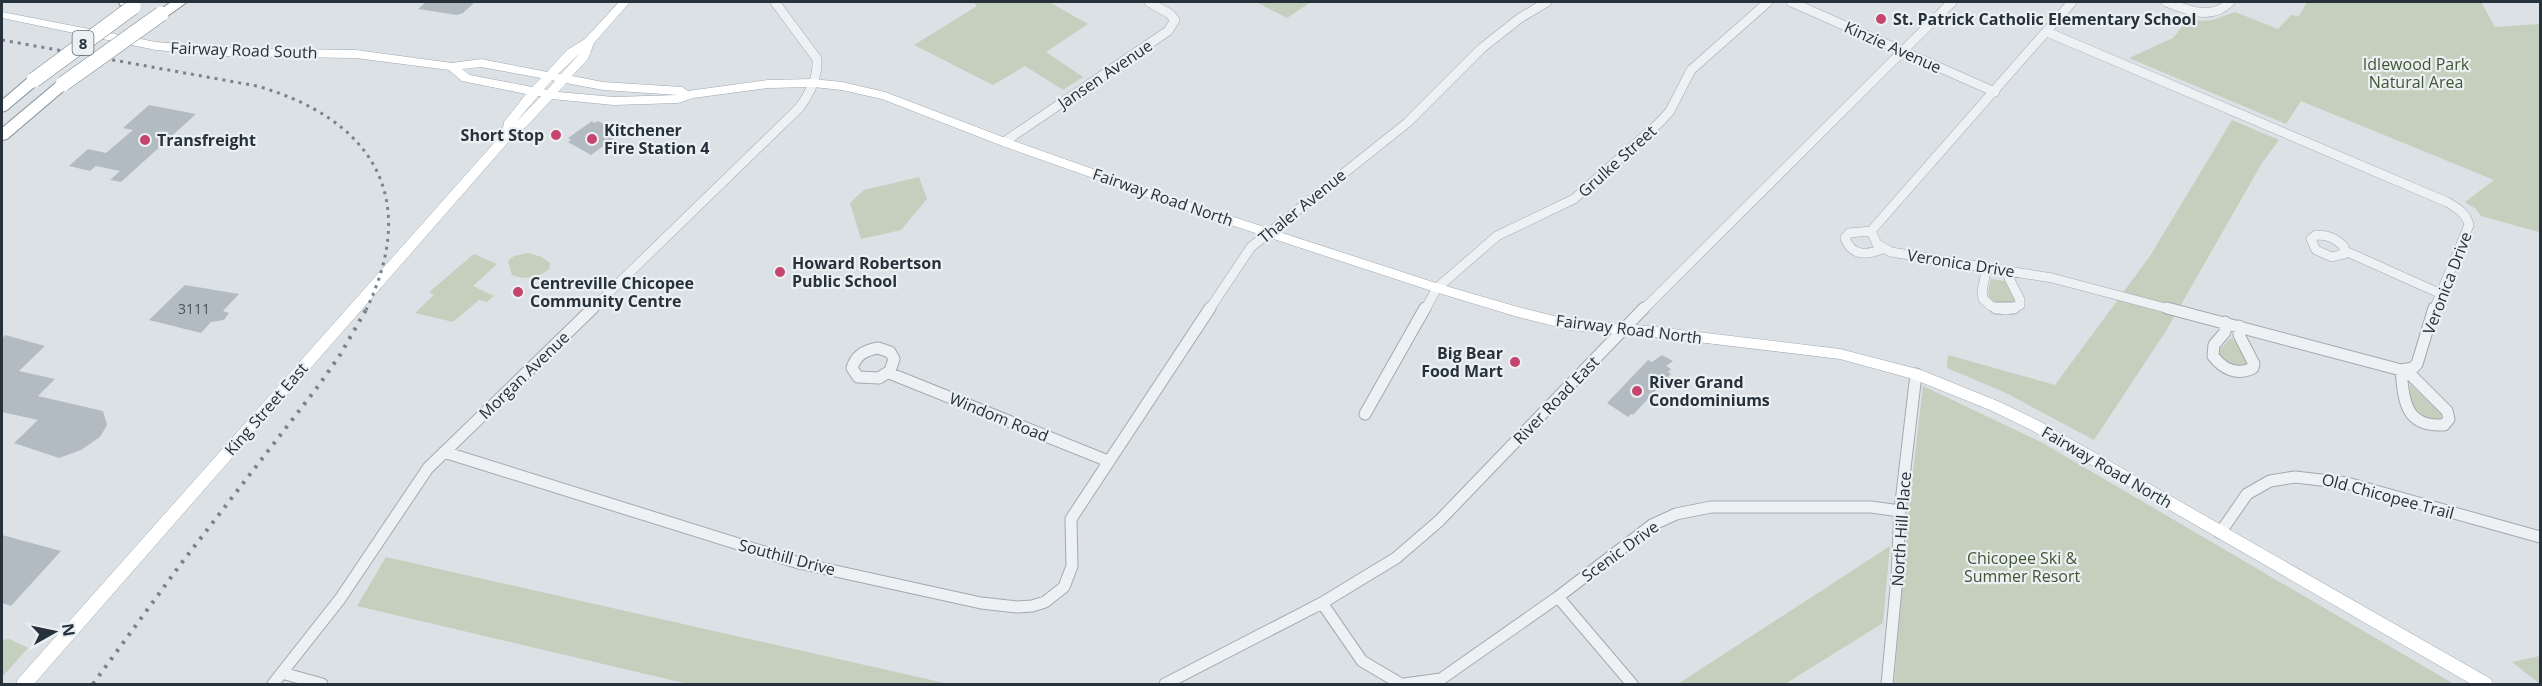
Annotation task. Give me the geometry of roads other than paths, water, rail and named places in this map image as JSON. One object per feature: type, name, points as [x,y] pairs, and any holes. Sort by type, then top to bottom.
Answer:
[{"type":"highway","name":"8","points":[[2,135],[63,84],[180,2]]},
{"type":"highway","name":"8","points":[[2,107],[131,3]]},
{"type":"main road","name":"King Street East","points":[[508,135],[510,122],[536,91],[571,53],[589,42],[625,2]]},
{"type":"main road","name":"Fairway Road South","points":[[2,15],[156,46],[226,52],[367,54],[452,67],[481,63],[549,77]]},
{"type":"main road","name":"King Street East","points":[[24,684],[508,135],[523,123],[584,56],[589,42]]},
{"type":"main road","name":"Fairway Road South","points":[[452,67],[466,78],[536,91]]},
{"type":"main road","name":"Fairway Road North","points":[[549,77],[629,89],[681,90],[692,94]]},
{"type":"main road","name":"Fairway Road North","points":[[536,91],[590,99],[631,101],[678,99],[692,94],[768,84],[813,83],[842,86],[885,96],[1004,142],[1437,288],[1570,325],[1840,354],[1916,374],[1995,406],[2036,426],[2485,684]]},
{"type":"street","name":"Morgan Avenue","points":[[273,684],[340,599],[428,468],[799,108],[813,83],[818,67],[817,59],[775,2]]},
{"type":"street","name":"Jansen Avenue","points":[[1004,142],[1168,31],[1175,20],[1170,14],[1149,2]]},
{"type":"street","name":"Thaler Avenue","points":[[1071,519],[1251,248],[1268,232],[1407,123],[1482,48],[1520,18],[1547,2]]},
{"type":"street","name":"Grulke Street","points":[[1365,414],[1437,288],[1497,236],[1574,199],[1659,123],[1670,111],[1691,70],[1768,2]]},
{"type":"street","name":"Kinzie Avenue","points":[[1791,2],[1995,92]]},
{"type":"street","name":"River Road East","points":[[1165,684],[1322,603],[1396,558],[1438,522],[1624,329],[1952,2]]},
{"type":"street","points":[[1871,231],[2072,2]]},
{"type":"street","points":[[2166,2],[2200,13],[2223,9],[2230,2]]},
{"type":"street","name":"Veronica Drive","points":[[1883,249],[1874,241],[1871,231],[1849,232],[1845,238],[1846,244],[1852,251],[1864,255],[1883,249],[2052,278],[2404,370],[2417,364],[2439,293],[2469,225],[2468,219],[2460,210],[2429,194],[2048,32]]},
{"type":"street","points":[[2345,251],[2439,293]]},
{"type":"street","points":[[1987,267],[1982,291],[1983,300],[1994,308],[2012,310],[2020,305],[2020,300],[2005,270]]},
{"type":"street","points":[[2225,322],[2225,332],[2214,345],[2213,356],[2218,363],[2228,369],[2245,372],[2253,368],[2254,364],[2239,335],[2239,326]]},
{"type":"street","points":[[2404,370],[2447,411],[2450,419],[2444,425],[2427,425],[2410,415],[2405,404],[2404,370]]},
{"type":"street","name":"Windom Road","points":[[889,373],[1108,461]]},
{"type":"street","name":"North Hill Place","points":[[1887,684],[1898,578],[1900,511],[1916,374]]},
{"type":"street","name":"Southill Drive","points":[[444,452],[784,559],[962,598],[1019,608],[1045,602],[1059,593],[1067,584],[1075,558],[1071,519]]},
{"type":"street","name":"Old Chicopee Trail","points":[[2220,533],[2248,493],[2270,482],[2289,477],[2315,477],[2347,483],[2541,537]]},
{"type":"street","name":"Scenic Drive","points":[[1322,603],[1362,661],[1403,684],[1441,679],[1558,597],[1652,525],[1676,514],[1711,507],[1871,507],[1900,511]]},
{"type":"street","points":[[1558,597],[1632,684]]},
{"type":"street","points":[[282,673],[322,684]]},
{"type":"railway","points":[[2,40],[257,86],[297,100],[330,119],[357,142],[375,168],[386,198],[388,232],[382,269],[366,309]]},
{"type":"railway","points":[[93,684],[180,565],[319,385],[340,355],[366,309]]},
{"type":"place","name":"St. Patrick Catholic Elementary School","points":[[1881,19]]},
{"type":"place","name":"Short Stop","points":[[556,135]]},
{"type":"place","name":"Kitchener Fire Station 4","points":[[592,139]]},
{"type":"place","name":"Transfreight","points":[[145,140]]},
{"type":"place","name":"Howard Robertson Public School","points":[[780,272]]},
{"type":"place","name":"Centreville Chicopee Community Centre","points":[[518,292]]},
{"type":"place","name":"Big Bear Food Mart","points":[[1515,362]]},
{"type":"place","name":"River Grand Condominiums","points":[[1637,391]]},
{"type":"park label","name":"Idlewood Park Natural Area","points":[[2416,73]]},
{"type":"park label","name":"Chicopee Ski & Summer Resort","points":[[2022,567]]}]
